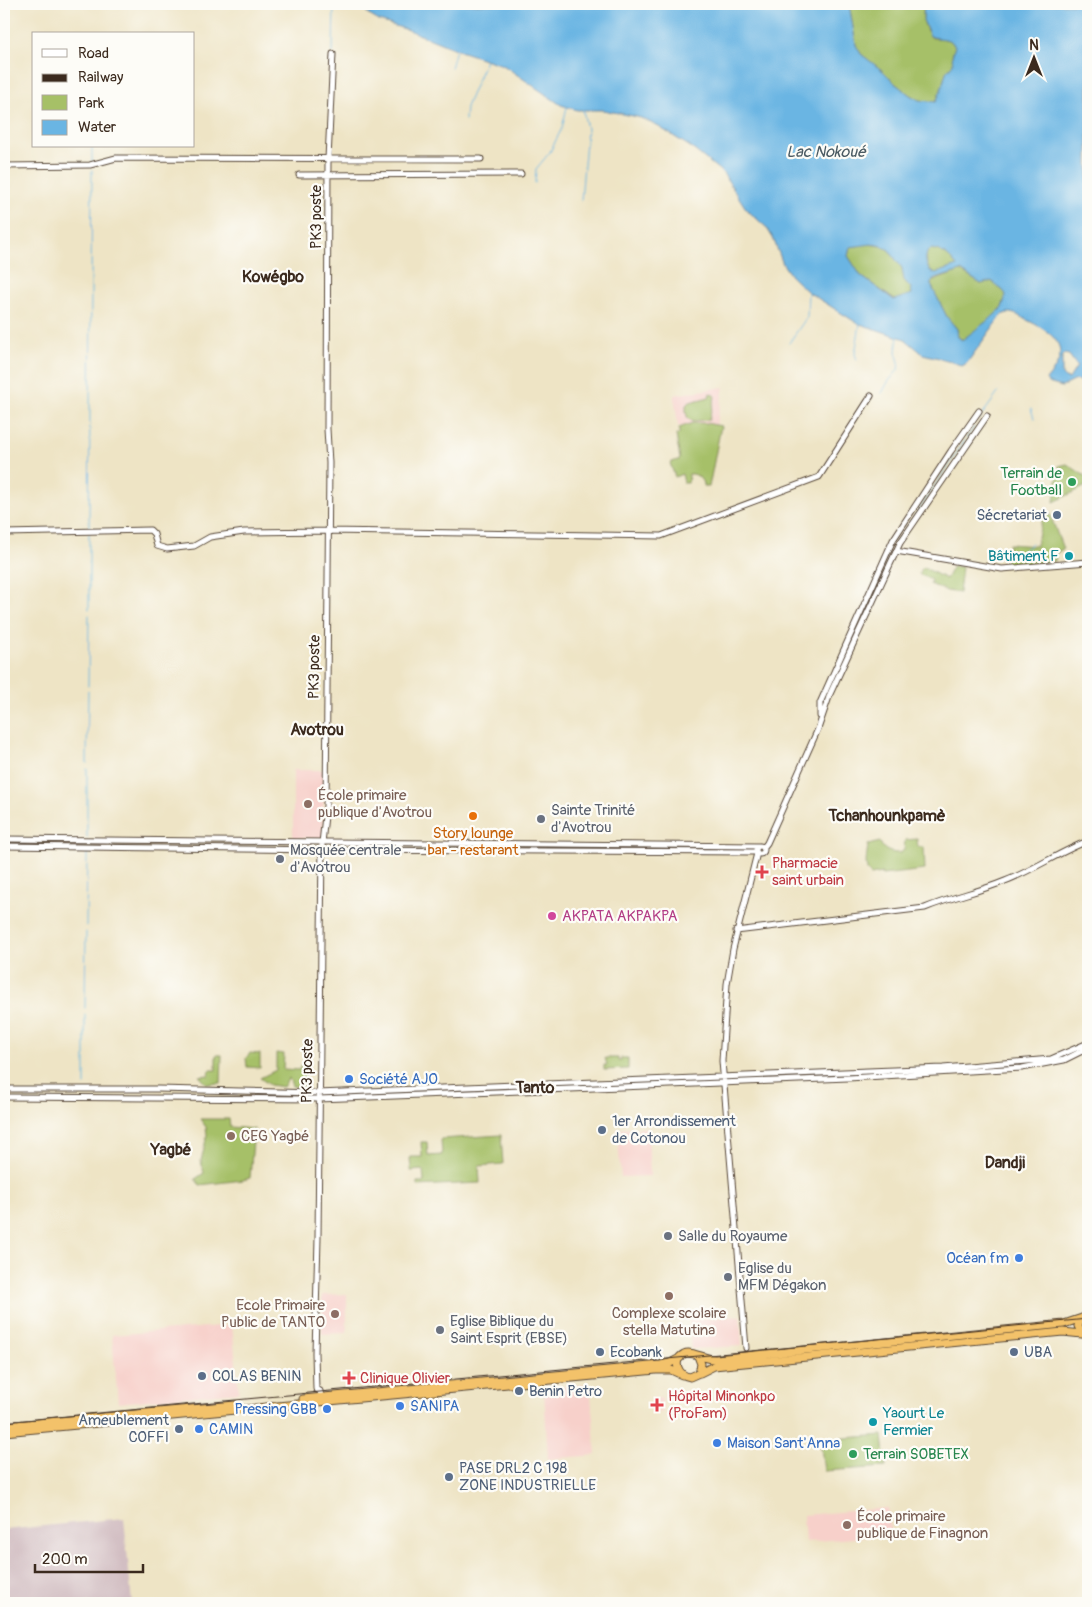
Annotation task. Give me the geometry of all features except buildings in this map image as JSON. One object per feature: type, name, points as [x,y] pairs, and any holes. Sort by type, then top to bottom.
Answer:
[{"type":"highway","points":[[4,1426],[661,1366],[688,1353],[711,1360],[878,1344],[1069,1324],[1085,1316]]},
{"type":"highway","points":[[1085,1316],[1078,1326],[1085,1334]]},
{"type":"highway","points":[[4,1432],[656,1370],[671,1370],[689,1377],[710,1367],[723,1365],[1063,1332],[1085,1334]]},
{"type":"highway","points":[[697,1374],[701,1366],[698,1356]]},
{"type":"highway","points":[[680,1358],[677,1366],[682,1375]]},
{"type":"street","name":"PK3 poste","points":[[320,1397],[320,1391],[316,1389],[314,1352],[318,1238],[322,843],[326,807],[329,463],[326,430],[326,372],[328,159],[333,54]]},
{"type":"street","points":[[4,166],[90,165],[116,158],[481,159]]},
{"type":"street","points":[[299,175],[521,174]]},
{"type":"street","points":[[4,533],[150,530],[154,534],[157,546],[167,549],[194,546],[210,537],[244,532],[328,531],[661,536],[819,478],[871,396]]},
{"type":"street","points":[[821,722],[820,703],[894,540],[978,411]]},
{"type":"street","points":[[746,1348],[723,1083],[727,984],[736,931],[759,851],[767,843],[794,786],[821,722],[830,694],[896,551],[987,416]]},
{"type":"street","points":[[973,420],[980,425]]},
{"type":"street","points":[[896,551],[1002,569],[1088,562]]},
{"type":"street","points":[[4,839],[759,851]]},
{"type":"street","points":[[736,931],[925,908],[946,899],[1006,881],[1062,852],[1088,841]]},
{"type":"street","points":[[4,846],[322,850],[759,851]]},
{"type":"street","points":[[4,1089],[158,1089],[318,1093],[723,1076],[1002,1064],[1051,1059],[1088,1043]]},
{"type":"street","points":[[4,1097],[319,1099],[723,1083],[1005,1069],[1064,1060],[1088,1048]]},
{"type":"shaded area","points":[[724,387],[716,426],[678,426],[674,395]]},
{"type":"shaded area","name":"École primaire publique d'Avotrou","points":[[293,770],[324,770],[323,838],[293,838]]},
{"type":"shaded area","points":[[648,1128],[650,1176],[621,1177],[617,1129]]},
{"type":"shaded area","name":"Ecole Primaire Public de TANTO","points":[[347,1294],[347,1333],[322,1334],[322,1295]]},
{"type":"shaded area","points":[[740,1316],[742,1346],[691,1349],[689,1320]]},
{"type":"shaded area","points":[[232,1325],[239,1392],[118,1403],[112,1335]]},
{"type":"shaded area","points":[[590,1384],[596,1455],[548,1459],[544,1389]]},
{"type":"shaded area","name":"Hôpital Minonkpo (ProFam)","points":[[662,1398],[663,1412],[653,1413],[652,1399]]},
{"type":"shaded area","points":[[1081,1453],[1088,1453],[1088,1488],[1083,1489]]},
{"type":"shaded area","name":"École primaire publique de Finagnon","points":[[888,1508],[891,1535],[805,1542],[803,1515]]},
{"type":"shaded area","points":[[124,1518],[132,1603],[4,1603],[4,1530]]},
{"type":"green space","points":[[849,4],[924,4],[924,22],[929,34],[932,38],[948,40],[955,46],[952,56],[953,64],[946,72],[936,102],[919,100],[910,95],[861,54],[856,45]]},
{"type":"green space","points":[[867,244],[882,246],[889,250],[902,268],[904,280],[911,288],[912,294],[895,300],[861,276],[848,256],[850,247]]},
{"type":"green space","points":[[931,249],[946,254],[957,266],[936,273],[931,272],[927,265],[926,254]]},
{"type":"green space","points":[[960,271],[981,284],[992,281],[1006,295],[999,312],[964,340],[958,337],[957,329],[947,317],[931,285],[931,282]]},
{"type":"green space","points":[[710,393],[715,397],[709,420],[694,421],[688,419],[686,405],[690,402],[709,397]]},
{"type":"green space","points":[[692,423],[721,426],[709,487],[705,487],[695,474],[689,474],[688,483],[684,483],[682,474],[675,477],[670,463],[680,459],[676,435],[679,434],[679,428]]},
{"type":"green space","name":"Terrain de Football","points":[[1067,464],[1088,478],[1088,485],[1054,502],[1059,466]]},
{"type":"green space","points":[[1050,514],[1063,549],[1055,554],[1055,561],[1005,565],[1009,544],[1036,546],[1043,515]]},
{"type":"green space","points":[[953,566],[962,567],[959,593],[947,591],[930,584],[931,580],[919,574],[923,567],[946,579]]},
{"type":"green space","points":[[917,839],[918,847],[924,847],[925,870],[871,875],[867,870],[868,845],[880,842],[883,848],[888,851],[900,853],[904,850],[905,840]]},
{"type":"green space","points":[[250,1053],[260,1054],[260,1068],[247,1067],[246,1058]]},
{"type":"green space","points":[[276,1053],[284,1054],[283,1069],[299,1070],[301,1065],[305,1065],[302,1087],[292,1086],[289,1078],[283,1087],[270,1085],[260,1078],[276,1070]]},
{"type":"green space","points":[[216,1055],[222,1055],[221,1083],[207,1084],[199,1076],[209,1075],[210,1070],[216,1070]]},
{"type":"green space","points":[[605,1058],[618,1058],[618,1061],[621,1061],[621,1058],[628,1058],[628,1069],[604,1070],[604,1065],[607,1065]]},
{"type":"green space","points":[[200,1119],[229,1119],[230,1127],[254,1129],[250,1178],[200,1185],[195,1179],[204,1173],[201,1161],[207,1135],[206,1127]]},
{"type":"green space","points":[[501,1135],[503,1164],[479,1166],[480,1183],[417,1186],[417,1182],[424,1182],[423,1170],[411,1171],[410,1157],[422,1157],[421,1142],[427,1142],[428,1156],[442,1155],[441,1139]]},
{"type":"green space","name":"Terrain SOBETEX","points":[[883,1435],[886,1467],[824,1471],[820,1440]]},
{"type":"water","name":"Lac Nokoué","points":[[361,4],[849,4],[856,45],[861,54],[910,95],[919,100],[936,102],[946,72],[953,64],[952,56],[955,46],[947,39],[930,36],[923,20],[924,4],[1088,4],[1088,388],[1076,380],[1062,387],[1048,383],[1046,380],[1059,361],[1058,345],[1048,332],[1013,313],[1007,313],[1000,317],[967,363],[962,366],[951,361],[923,354],[905,339],[857,323],[808,292],[791,276],[783,264],[773,238],[766,227],[747,210],[723,173],[689,146],[659,127],[633,116],[603,110],[577,110],[561,105],[503,65],[379,21],[369,15]],"holes":[[[872,244],[889,250],[902,268],[904,280],[911,288],[912,294],[894,300],[861,276],[848,256],[850,247]],[[931,249],[943,252],[957,266],[936,273],[931,272],[926,262],[928,251]],[[961,271],[981,284],[992,281],[1006,295],[1002,308],[962,340],[958,337],[957,329],[947,317],[931,285],[931,282]],[[1064,354],[1069,355],[1077,366],[1069,379],[1062,375],[1062,358]]]},
{"type":"waterway","points":[[333,53],[334,4]]},
{"type":"waterway","points":[[451,68],[456,49]]},
{"type":"waterway","points":[[465,120],[466,107],[486,60]]},
{"type":"waterway","points":[[535,183],[536,169],[550,152],[562,128],[567,107]]},
{"type":"waterway","points":[[581,201],[587,129],[583,110]]},
{"type":"waterway","points":[[92,148],[92,162]]},
{"type":"waterway","points":[[89,529],[92,170]]},
{"type":"waterway","points":[[789,343],[807,317],[808,292]]},
{"type":"waterway","points":[[857,360],[855,354],[860,324]]},
{"type":"waterway","points":[[882,393],[898,370],[899,362],[896,352],[898,336]]},
{"type":"waterway","points":[[979,419],[998,393]]},
{"type":"waterway","points":[[1031,409],[1034,418]]},
{"type":"waterway","points":[[862,620],[898,541],[974,427]]},
{"type":"waterway","points":[[89,533],[89,609]]},
{"type":"waterway","points":[[1020,554],[1032,543]]},
{"type":"waterway","points":[[88,686],[89,615]]},
{"type":"waterway","points":[[87,763],[88,691]]},
{"type":"waterway","points":[[823,704],[826,698]]},
{"type":"waterway","points":[[87,769],[87,837]]},
{"type":"waterway","points":[[86,926],[87,852]]},
{"type":"waterway","points":[[85,1008],[86,932]]},
{"type":"waterway","points":[[85,1015],[85,1085]]},
{"type":"railway","points":[[4,1422],[1088,1319]]},
{"type":"place","name":"Terrain de Football","points":[[1072,482]]},
{"type":"place","name":"Sécretariat","points":[[1057,515]]},
{"type":"place","name":"Bâtiment F","points":[[1069,556]]},
{"type":"place","name":"École primaire publique d'Avotrou","points":[[308,804]]},
{"type":"place","name":"Story lounge bar - restarant","points":[[473,816]]},
{"type":"place","name":"Sainte Trinité d'Avotrou","points":[[541,819]]},
{"type":"place","name":"Mosquée centrale d'Avotrou","points":[[280,859]]},
{"type":"place","name":"Pharmacie saint urbain","points":[[762,872]]},
{"type":"place","name":"AKPATA AKPAKPA","points":[[552,916]]},
{"type":"place","name":"Société AJO","points":[[349,1079]]},
{"type":"place","name":"1er Arrondissement de Cotonou","points":[[602,1130]]},
{"type":"place","name":"CEG Yagbé","points":[[231,1136]]},
{"type":"place","name":"Salle du Royaume","points":[[668,1236]]},
{"type":"place","name":"Océan fm","points":[[1019,1258]]},
{"type":"place","name":"Eglise du MFM Dégakon","points":[[728,1277]]},
{"type":"place","name":"Complexe scolaire stella Matutina","points":[[669,1296]]},
{"type":"place","name":"Ecole Primaire Public de TANTO","points":[[335,1314]]},
{"type":"place","name":"Eglise Biblique du Saint Esprit (EBSE)","points":[[440,1330]]},
{"type":"place","name":"Ecobank","points":[[600,1352]]},
{"type":"place","name":"UBA","points":[[1014,1352]]},
{"type":"place","name":"COLAS BENIN","points":[[202,1376]]},
{"type":"place","name":"Clinique Olivier","points":[[349,1378]]},
{"type":"place","name":"Benin Petro","points":[[519,1391]]},
{"type":"place","name":"Hôpital Minonkpo (ProFam)","points":[[657,1405]]},
{"type":"place","name":"SANIPA","points":[[400,1406]]},
{"type":"place","name":"Pressing GBB","points":[[327,1409]]},
{"type":"place","name":"Yaourt Le Fermier","points":[[873,1422]]},
{"type":"place","name":"Ameublement COFFI","points":[[179,1429]]},
{"type":"place","name":"CAMIN","points":[[199,1429]]},
{"type":"place","name":"Maison Sant'Anna","points":[[717,1443]]},
{"type":"place","name":"Terrain SOBETEX","points":[[853,1454]]},
{"type":"place","name":"PASE DRL2 C 198 ZONE INDUSTRIELLE","points":[[449,1477]]},
{"type":"place","name":"École primaire publique de Finagnon","points":[[847,1525]]},
{"type":"district","name":"Kowégbo","points":[[273,276]]},
{"type":"district","name":"Avotrou","points":[[317,729]]},
{"type":"district","name":"Tchanhounkpamè","points":[[887,815]]},
{"type":"district","name":"Tanto","points":[[535,1087]]},
{"type":"district","name":"Yagbé","points":[[171,1149]]},
{"type":"district","name":"Dandji","points":[[1005,1162]]}]
